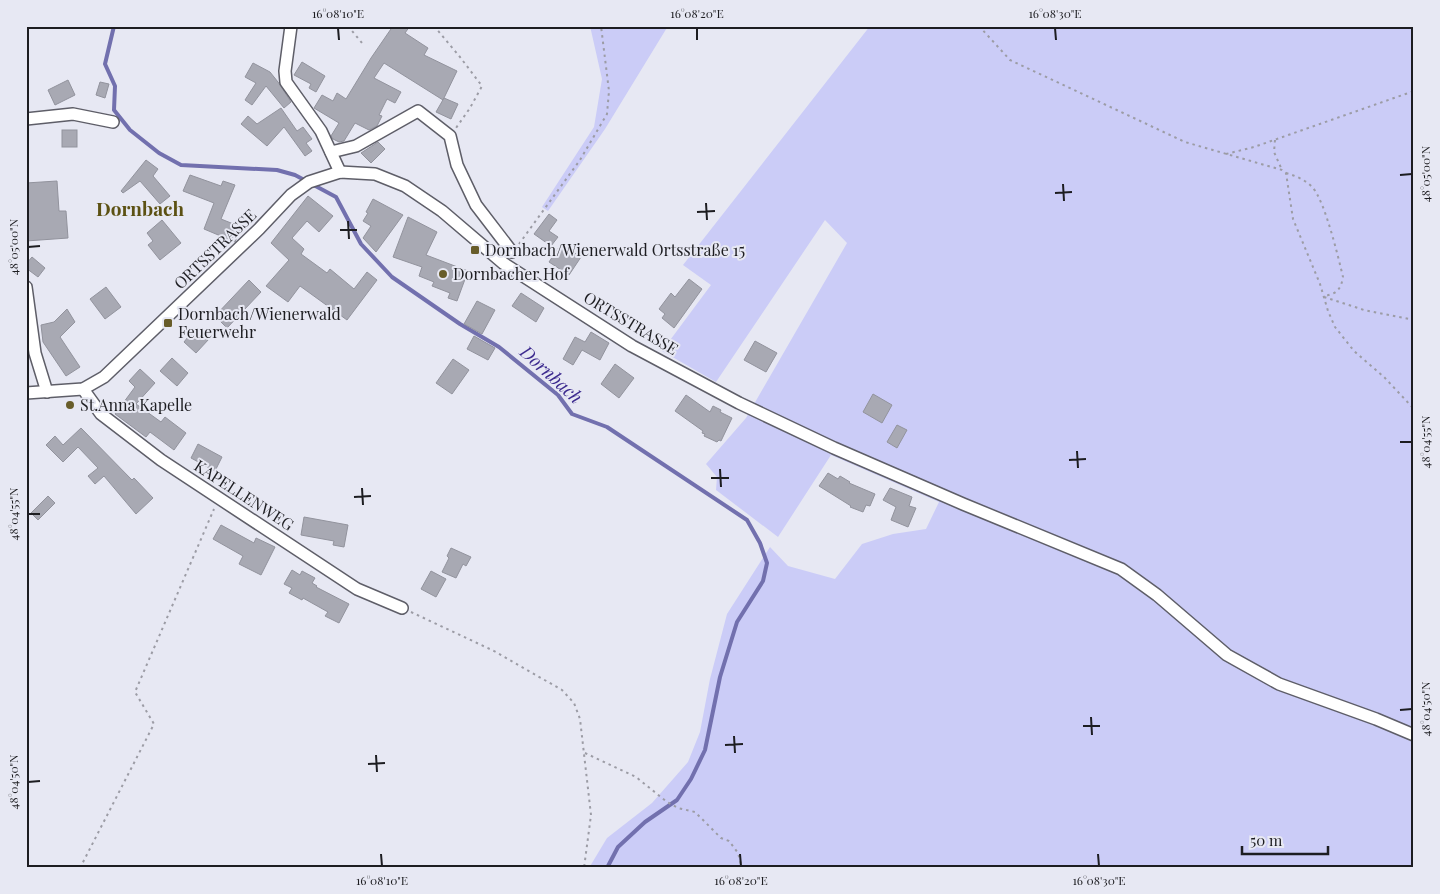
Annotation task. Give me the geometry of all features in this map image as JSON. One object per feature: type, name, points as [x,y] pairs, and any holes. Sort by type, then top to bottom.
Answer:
[{"type":"street","points":[[291,26],[285,71],[286,82],[322,131],[340,172]]},
{"type":"street","points":[[331,152],[356,146],[418,110],[450,136],[457,165],[476,205],[512,252]]},
{"type":"street","points":[[26,119],[72,114],[113,122]]},
{"type":"street","name":"ORTSSTRASSE","points":[[26,393],[83,389],[104,377],[259,229],[291,195],[308,182],[340,172],[375,174],[405,186],[442,211],[503,263],[632,346],[740,403],[834,448],[1121,569],[1157,595],[1227,655],[1279,684],[1376,719],[1414,735]]},
{"type":"street","points":[[26,288],[35,353],[47,392]]},
{"type":"street","name":"KAPELLENWEG","points":[[83,389],[101,414],[161,460],[357,589],[402,608]]},
{"type":"path","points":[[348,26],[362,43]]},
{"type":"path","points":[[434,26],[482,86],[470,108],[450,136]]},
{"type":"path","points":[[512,252],[580,160],[607,114],[610,91],[601,26]]},
{"type":"path","points":[[979,26],[1010,60],[1185,142],[1282,170],[1300,178],[1313,188],[1323,207],[1344,277],[1341,288],[1334,294],[1324,296]]},
{"type":"path","points":[[1223,154],[1254,147],[1414,91]]},
{"type":"path","points":[[1275,140],[1274,152],[1282,170]]},
{"type":"path","points":[[1286,173],[1293,219],[1320,284],[1335,327],[1354,351],[1384,377],[1414,409]]},
{"type":"path","points":[[1324,296],[1364,310],[1414,320]]},
{"type":"path","points":[[80,868],[154,724],[135,692],[219,498]]},
{"type":"path","points":[[402,608],[494,651],[562,690],[574,703],[580,719],[591,815],[584,868]]},
{"type":"path","points":[[584,752],[636,777],[667,802],[678,808],[695,812],[721,838],[729,841],[738,852],[742,868]]},
{"type":"shaded area","points":[[590,26],[668,26],[605,129],[548,211],[542,207],[594,127],[602,79]]},
{"type":"shaded area","points":[[870,26],[1414,26],[1414,868],[589,868],[607,838],[652,803],[688,762],[700,732],[710,679],[727,614],[770,547],[788,566],[835,579],[862,544],[893,534],[926,529],[939,502],[831,455],[778,537],[716,490],[717,477],[706,464],[746,418],[847,243],[825,220],[716,382],[662,351],[711,285],[683,265]]},
{"type":"building","points":[[393,26],[410,26],[405,33],[428,48],[424,55],[457,71],[443,100],[384,63],[374,78],[401,92],[395,103],[387,99],[379,115],[382,116],[377,126],[369,130],[355,123],[344,141],[339,142],[331,136],[339,123],[314,108],[322,95],[333,101],[337,93],[346,99]]},
{"type":"building","points":[[302,62],[325,76],[316,92],[309,88],[311,84],[294,75]]},
{"type":"building","points":[[253,63],[270,72],[278,82],[291,102],[284,108],[266,86],[252,105],[245,100],[256,83],[245,77]]},
{"type":"building","points":[[68,80],[75,95],[55,105],[48,90]]},
{"type":"building","points":[[100,82],[109,84],[105,98],[96,95]]},
{"type":"building","points":[[444,98],[458,104],[451,119],[436,112]]},
{"type":"building","points":[[281,108],[297,131],[303,127],[312,139],[306,143],[312,151],[305,156],[284,127],[267,146],[241,124],[248,116],[257,124]]},
{"type":"building","points":[[62,130],[77,130],[77,147],[62,147]]},
{"type":"building","points":[[378,142],[385,149],[371,163],[361,153]]},
{"type":"building","points":[[146,160],[158,169],[153,176],[170,196],[160,204],[140,181],[123,193],[121,191]]},
{"type":"building","points":[[190,175],[221,186],[223,181],[235,185],[221,219],[241,227],[235,242],[204,229],[214,203],[183,191]]},
{"type":"building","points":[[57,181],[59,211],[66,211],[68,238],[26,241],[26,183]]},
{"type":"building","points":[[308,196],[333,216],[319,232],[307,221],[292,238],[304,249],[301,254],[327,273],[330,269],[354,289],[367,272],[377,280],[347,320],[300,286],[288,302],[266,286],[289,260],[271,243]]},
{"type":"building","points":[[373,199],[403,215],[376,252],[363,238],[371,226],[363,221]]},
{"type":"building","points":[[549,214],[557,220],[549,231],[558,237],[551,246],[534,234]]},
{"type":"building","name":"Dornbacher Hof","points":[[408,217],[437,232],[426,255],[468,271],[457,301],[448,298],[450,293],[432,286],[434,282],[419,276],[422,267],[393,257]]},
{"type":"building","points":[[162,220],[181,243],[160,260],[148,245],[153,241],[147,233]]},
{"type":"building","points":[[561,244],[581,257],[569,275],[549,262]]},
{"type":"building","points":[[32,257],[45,268],[38,277],[26,268],[26,264]]},
{"type":"building","points":[[689,279],[702,289],[674,328],[662,318],[665,314],[659,309],[671,293],[675,297]]},
{"type":"building","points":[[249,280],[261,292],[227,328],[215,316]]},
{"type":"building","points":[[106,287],[121,307],[105,319],[90,299]]},
{"type":"building","points":[[521,293],[544,308],[536,322],[512,306]]},
{"type":"building","points":[[477,301],[495,310],[482,334],[464,324]]},
{"type":"building","points":[[67,309],[75,322],[60,337],[80,367],[66,376],[43,342],[41,325],[54,322]]},
{"type":"building","points":[[196,327],[209,339],[196,353],[184,342]]},
{"type":"building","points":[[591,332],[609,343],[600,360],[582,350],[573,365],[563,359],[575,337],[585,342]]},
{"type":"building","points":[[474,336],[495,348],[488,360],[467,349]]},
{"type":"building","points":[[755,341],[777,353],[766,372],[744,360]]},
{"type":"building","points":[[172,358],[188,373],[177,386],[160,371]]},
{"type":"building","points":[[453,359],[469,370],[452,394],[436,383]]},
{"type":"building","points":[[615,364],[634,378],[619,398],[601,384]]},
{"type":"building","points":[[140,369],[155,383],[136,404],[161,422],[165,417],[186,433],[174,450],[150,432],[146,437],[115,414],[135,387],[129,381]]},
{"type":"building","points":[[873,394],[892,405],[882,423],[863,412]]},
{"type":"building","points":[[686,395],[710,412],[713,406],[732,418],[721,441],[717,442],[704,436],[703,431],[675,411]]},
{"type":"building","points":[[897,425],[907,430],[897,448],[887,442]]},
{"type":"building","points":[[81,428],[132,480],[134,478],[153,498],[136,514],[104,476],[95,484],[88,476],[98,468],[78,447],[63,462],[46,445],[55,436],[63,445]]},
{"type":"building","points":[[198,444],[222,457],[215,471],[191,458]]},
{"type":"building","points":[[828,473],[838,479],[840,476],[849,483],[875,494],[870,506],[866,505],[863,512],[850,507],[819,486]]},
{"type":"building","points":[[890,488],[912,497],[909,506],[916,508],[908,527],[891,520],[896,507],[883,500]]},
{"type":"building","points":[[48,496],[55,503],[38,520],[31,513]]},
{"type":"building","points":[[304,517],[348,525],[344,547],[333,545],[334,541],[301,535]]},
{"type":"building","points":[[221,525],[254,543],[256,538],[275,547],[261,575],[239,564],[243,556],[213,539]]},
{"type":"building","points":[[451,548],[471,557],[466,566],[463,564],[456,578],[442,572],[449,558],[447,556]]},
{"type":"building","points":[[292,570],[300,575],[302,571],[315,578],[312,583],[316,587],[349,604],[339,623],[325,616],[328,612],[303,598],[302,600],[289,593],[292,588],[284,584]]},
{"type":"building","points":[[431,571],[446,579],[436,597],[421,589]]},
{"type":"waterway","name":"Dornbach","points":[[114,26],[105,64],[115,86],[114,110],[130,130],[159,153],[181,165],[277,170],[295,175],[336,197],[361,244],[392,277],[460,324],[499,347],[558,395],[572,414],[607,427],[747,520],[760,543],[767,563],[763,581],[737,622],[720,677],[705,750],[691,779],[677,800],[645,822],[618,847],[607,868]]},
{"type":"place","name":"Dornbach/Wienerwald Ortsstraße 15","points":[[475,250]]},
{"type":"place","name":"Dornbacher Hof","points":[[443,274]]},
{"type":"place","name":"Dornbach/Wienerwald Feuerwehr","points":[[168,323]]},
{"type":"place","name":"St.Anna Kapelle","points":[[70,405]]},
{"type":"district","name":"Dornbach","points":[[140,209]]}]
